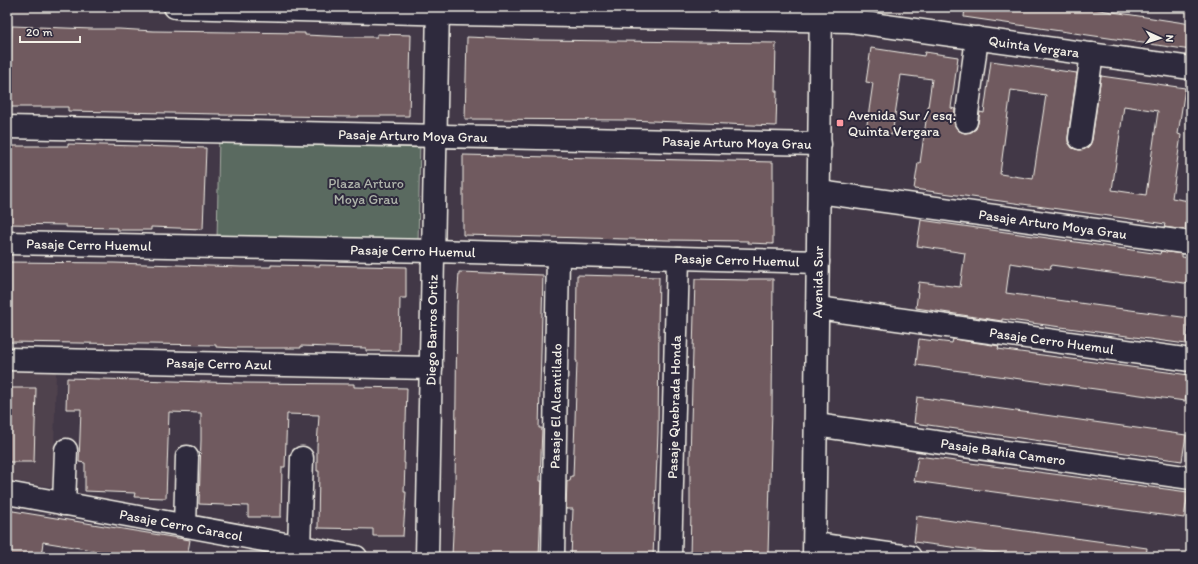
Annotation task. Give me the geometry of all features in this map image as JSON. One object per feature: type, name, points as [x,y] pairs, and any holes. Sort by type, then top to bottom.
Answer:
[{"type":"street","name":"Quinta Vergara","points":[[175,7],[821,13],[850,21],[1191,68]]},
{"type":"street","name":"Diego Barros Ortiz","points":[[427,557],[438,10]]},
{"type":"street","name":"Avenida Sur","points":[[814,550],[821,13]]},
{"type":"street","name":"Quinta Vergara","points":[[966,121],[977,38]]},
{"type":"street","name":"Quinta Vergara","points":[[1080,138],[1092,54]]},
{"type":"street","name":"Pasaje Arturo Moya Grau","points":[[7,127],[820,144]]},
{"type":"street","name":"Pasaje Arturo Moya Grau","points":[[819,192],[1191,243]]},
{"type":"street","name":"Pasaje Cerro Huemul","points":[[7,244],[433,251],[818,262]]},
{"type":"street","name":"Pasaje El Alcantilado","points":[[553,557],[558,255]]},
{"type":"street","name":"Pasaje Quebrada Honda","points":[[670,557],[678,258]]},
{"type":"street","name":"Pasaje Cerro Huemul","points":[[818,308],[1191,360]]},
{"type":"street","name":"Pasaje Cerro Azul","points":[[7,359],[431,368]]},
{"type":"street","name":"Pasaje Bahía Camero","points":[[816,426],[1191,478]]},
{"type":"street","points":[[64,504],[66,450]]},
{"type":"street","points":[[185,526],[187,457]]},
{"type":"street","points":[[299,546],[302,458]]},
{"type":"street","name":"Pasaje Cerro Caracol","points":[[7,493],[356,557]]},
{"type":"street","points":[[814,550],[910,557]]},
{"type":"shaded area","points":[[7,367],[56,370],[53,487],[7,480]]},
{"type":"green space","name":"Plaza Arturo Moya Grau","points":[[219,135],[420,139],[418,245],[217,241]]},
{"type":"building","points":[[965,7],[1080,7],[1191,24],[1191,50],[964,17]]},
{"type":"building","points":[[12,26],[153,31],[305,33],[305,35],[348,37],[377,37],[377,34],[411,35],[409,116],[348,117],[220,115],[68,111],[68,107],[8,107],[8,76],[10,76]]},
{"type":"building","points":[[467,37],[539,40],[776,43],[776,126],[628,120],[465,119]]},
{"type":"building","points":[[871,48],[924,56],[925,52],[958,57],[951,108],[955,109],[955,126],[959,131],[965,133],[976,129],[980,112],[984,113],[991,61],[1077,73],[1068,142],[1072,148],[1079,150],[1085,149],[1090,145],[1092,140],[1101,76],[1185,88],[1178,134],[1181,135],[1172,198],[1189,201],[1185,230],[1164,227],[1165,224],[1152,222],[914,189],[918,163],[920,163],[932,79],[901,75],[892,135],[866,131],[873,83],[866,82]],"holes":[[[1011,90],[1046,95],[1033,179],[1000,174]],[[1124,106],[1158,111],[1146,195],[1112,190]]]},
{"type":"building","points":[[68,144],[206,148],[203,229],[151,227],[151,230],[117,230],[117,228],[66,227],[66,225],[7,224],[7,146],[68,146]]},
{"type":"building","points":[[463,155],[773,162],[773,244],[748,243],[748,241],[463,235]]},
{"type":"building","points":[[921,220],[1160,254],[1161,251],[1182,254],[1182,257],[1191,258],[1191,284],[1051,265],[1050,269],[1010,263],[1006,293],[1189,318],[1186,344],[1002,319],[1002,321],[916,308],[919,282],[960,287],[965,253],[917,246]]},
{"type":"building","points":[[7,262],[114,263],[242,267],[271,267],[271,265],[320,265],[406,267],[406,298],[400,298],[399,351],[366,351],[366,348],[301,346],[301,348],[238,348],[216,347],[216,345],[9,342],[10,293],[7,293]]},
{"type":"building","points":[[459,272],[543,275],[539,428],[542,428],[540,481],[542,481],[539,557],[452,557],[455,486],[457,305]]},
{"type":"building","points":[[577,275],[659,277],[658,432],[653,557],[571,557],[573,509],[566,509],[567,481],[570,481],[571,476],[573,476],[577,361]]},
{"type":"building","points":[[695,279],[773,279],[772,409],[768,553],[721,552],[721,557],[690,557],[690,458]]},
{"type":"building","points":[[919,339],[952,343],[953,339],[999,346],[998,349],[1189,375],[1185,401],[916,365]]},
{"type":"building","points":[[67,378],[242,383],[354,384],[354,387],[407,388],[404,463],[404,492],[406,492],[403,536],[373,536],[373,529],[318,528],[319,471],[317,471],[317,446],[319,415],[287,414],[285,467],[282,467],[281,517],[248,517],[248,506],[199,504],[201,413],[169,412],[166,498],[134,497],[135,493],[85,491],[85,463],[79,462],[81,409],[66,409]]},
{"type":"building","points":[[9,388],[36,388],[34,462],[8,462]]},
{"type":"building","points":[[917,397],[1186,435],[1182,461],[914,423]]},
{"type":"building","points":[[918,456],[1188,492],[1184,518],[914,481]]},
{"type":"building","points":[[7,510],[190,540],[187,557],[135,557],[43,542],[41,557],[7,557]]},
{"type":"building","points":[[917,516],[1147,548],[1146,557],[1026,557],[914,542]]},
{"type":"place","name":"Avenida Sur / esq. Quinta Vergara","points":[[840,123]]}]
